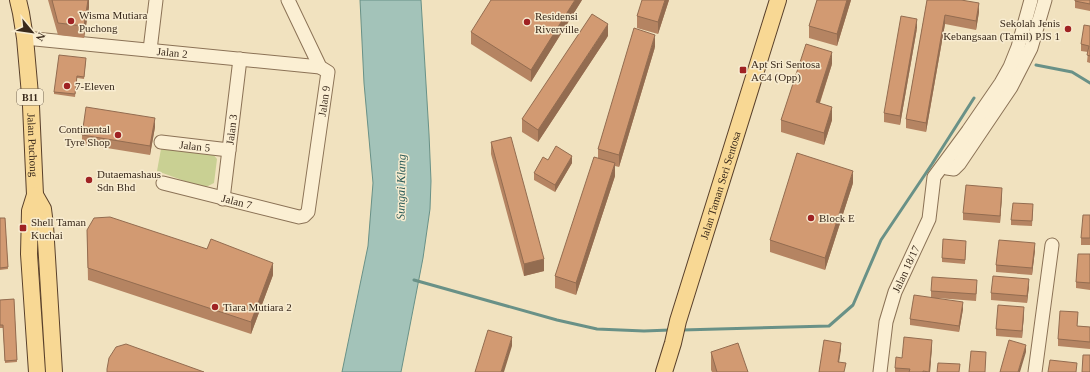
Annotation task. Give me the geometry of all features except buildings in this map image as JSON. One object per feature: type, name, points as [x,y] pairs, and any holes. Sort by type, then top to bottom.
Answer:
[{"type":"main road","name":"Jalan Puchong","points":[[18,0],[25,38],[31,106],[35,195],[30,211],[29,254],[37,372]]},
{"type":"main road","name":"Jalan Taman Seri Sentosa","points":[[664,372],[678,321],[778,0]]},
{"type":"main road","name":"Jalan Puchong","points":[[35,195],[43,210],[46,225],[54,372]]},
{"type":"street","points":[[150,50],[156,0]]},
{"type":"street","name":"Jalan 9","points":[[288,0],[320,67],[328,72],[308,212]]},
{"type":"street","points":[[1006,85],[1010,67],[1018,47],[1032,0]]},
{"type":"street","points":[[1006,85],[1031,48],[1045,0]]},
{"type":"street","name":"Jalan 2","points":[[25,38],[320,67]]},
{"type":"street","name":"Jalan 3","points":[[223,199],[240,59]]},
{"type":"street","name":"Jalan 18/17","points":[[880,372],[886,322],[895,292],[929,219],[932,183],[934,177],[1006,85]]},
{"type":"street","name":"Jalan 5","points":[[161,142],[229,150]]},
{"type":"street","name":"Jalan 7","points":[[163,183],[299,218],[308,212]]},
{"type":"street","points":[[1036,372],[1052,245]]},
{"type":"green space","points":[[161,149],[212,153],[217,159],[214,183],[204,188],[157,171]]},
{"type":"water","name":"Sungai Klang","points":[[360,0],[421,0],[429,134],[431,181],[430,209],[423,258],[401,372],[342,372],[368,246],[373,183],[364,83]]},
{"type":"waterway","points":[[1036,65],[1072,72],[1090,83]]},
{"type":"waterway","points":[[682,330],[829,326],[853,305],[881,240],[974,98]]},
{"type":"waterway","points":[[414,280],[557,320],[597,329],[644,331],[670,330]]},
{"type":"place","name":"Wisma Mutiara Puchong","points":[[71,21]]},
{"type":"place","name":"Residensi Riverville","points":[[527,22]]},
{"type":"place","name":"Sekolah Jenis Kebangsaan (Tamil) PJS 1","points":[[1068,29]]},
{"type":"place","name":"Apt Sri Sentosa AC4 (Opp)","points":[[743,70]]},
{"type":"place","name":"7-Eleven","points":[[67,86]]},
{"type":"place","name":"Continental Tyre Shop","points":[[118,135]]},
{"type":"place","name":"Dutaemashaus Sdn Bhd","points":[[89,180]]},
{"type":"place","name":"Block E","points":[[811,218]]},
{"type":"place","name":"Shell Taman Kuchai","points":[[23,228]]},
{"type":"place","name":"Tiara Mutiara 2","points":[[215,307]]}]
